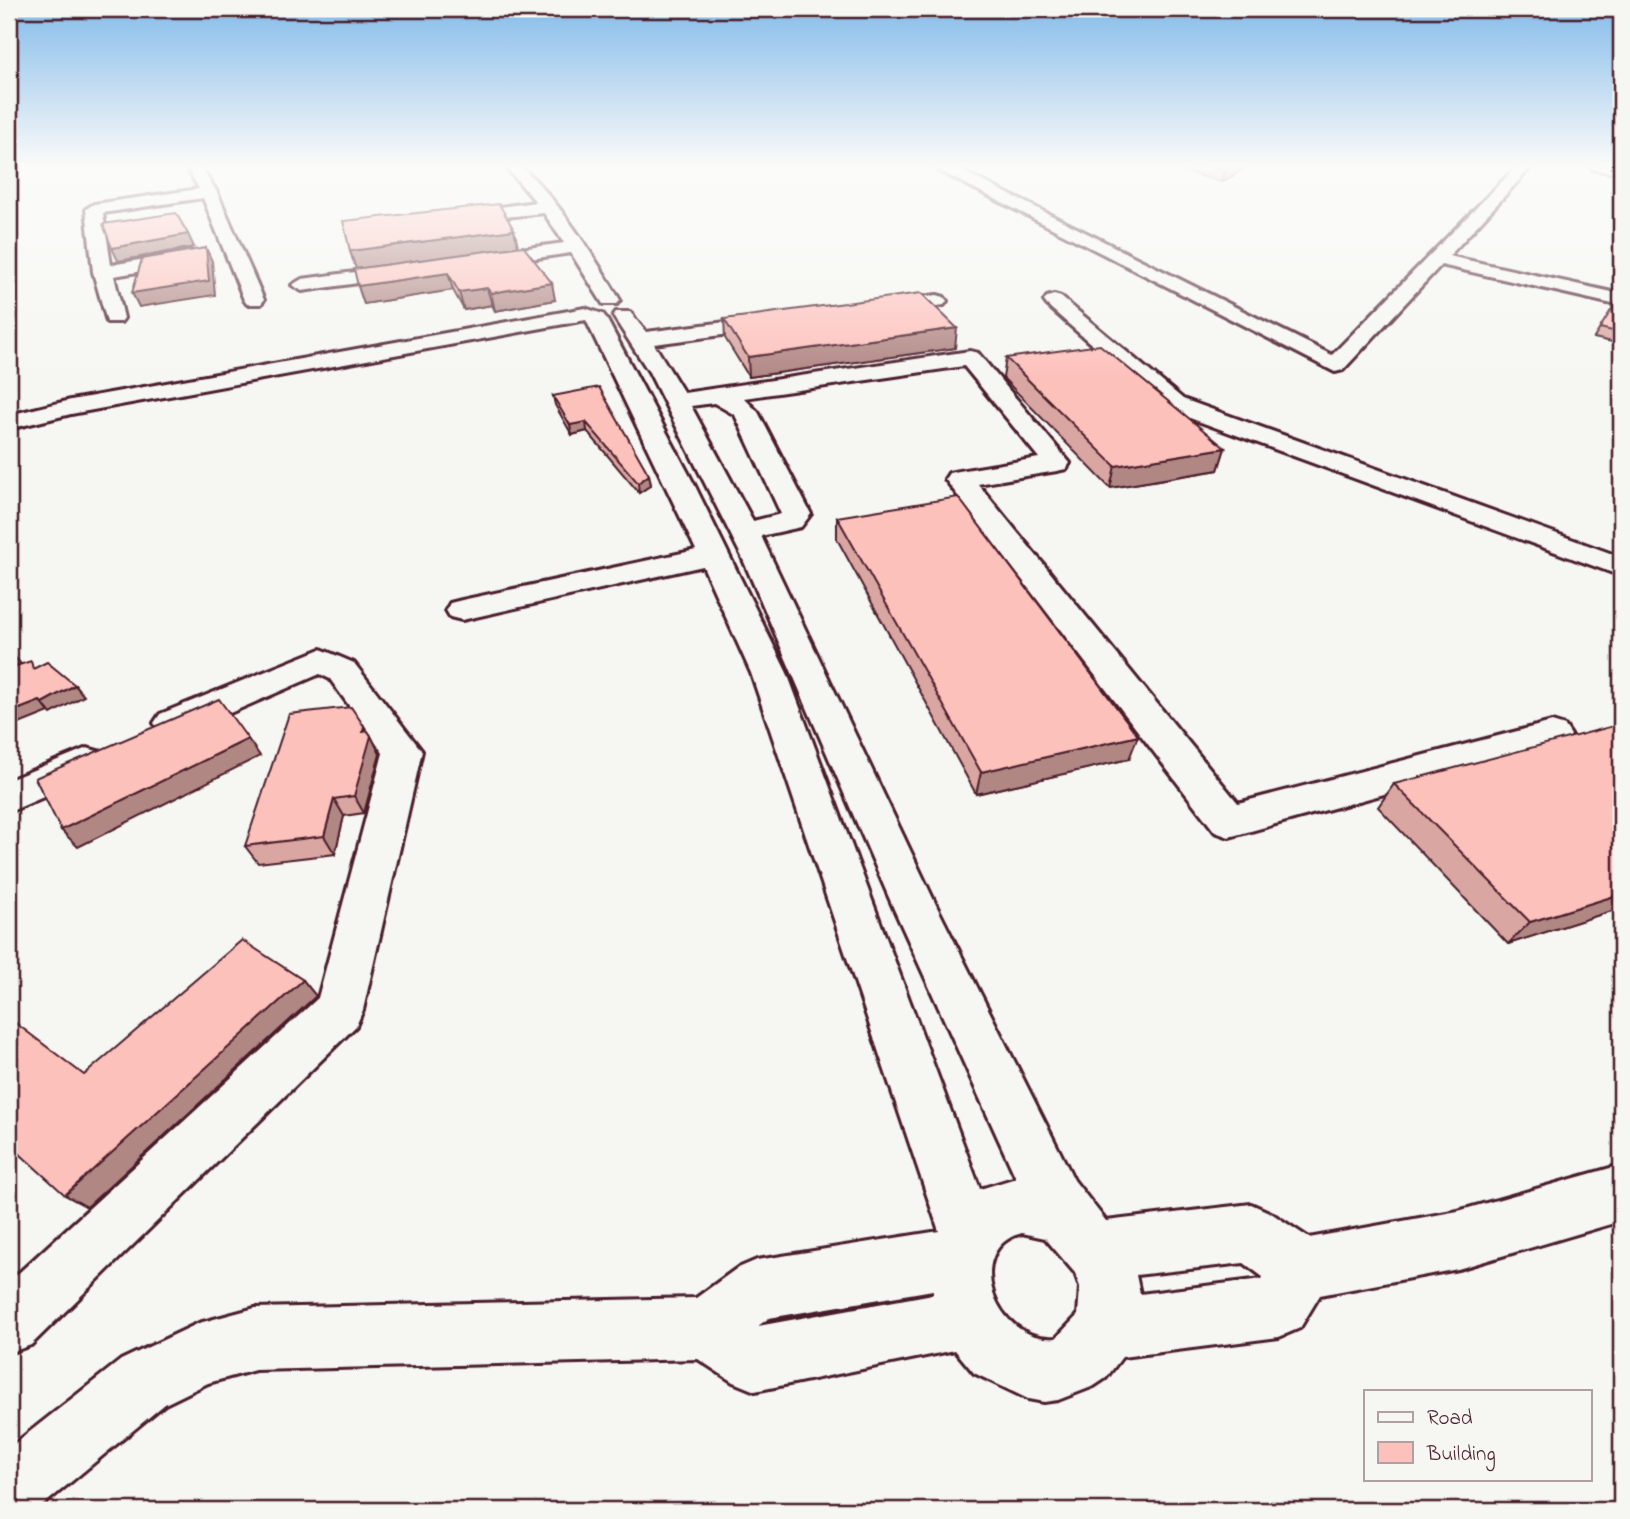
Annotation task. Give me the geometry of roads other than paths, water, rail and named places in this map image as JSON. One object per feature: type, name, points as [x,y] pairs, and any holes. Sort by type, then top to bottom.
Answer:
[{"type":"street","points":[[98,237],[114,318]]},
{"type":"street","points":[[217,237],[220,252],[254,300]]},
{"type":"street","points":[[568,237],[589,264],[611,318],[714,555],[769,673],[965,1245],[961,1287],[970,1317],[985,1340],[1004,1357],[1028,1368],[1053,1370],[1074,1364],[1093,1350],[1105,1329],[1110,1304],[1107,1276],[1079,1233],[939,960],[746,531],[676,401],[611,318]]},
{"type":"street","points":[[1083,237],[1335,365],[1458,237]]},
{"type":"street","points":[[453,264],[575,247]]},
{"type":"street","points":[[103,272],[220,252]]},
{"type":"street","points":[[1437,259],[1621,300]]},
{"type":"street","points":[[302,285],[425,268]]},
{"type":"street","points":[[856,312],[937,301]]},
{"type":"street","points":[[1055,301],[1174,404],[1621,567]]},
{"type":"street","points":[[9,422],[71,407],[611,318],[802,318]]},
{"type":"street","points":[[676,401],[970,358],[1057,463],[959,479],[1229,821],[1552,735]]},
{"type":"street","points":[[718,395],[746,412],[797,514],[792,521],[746,531]]},
{"type":"street","points":[[463,610],[714,555]]},
{"type":"street","points":[[9,797],[321,660],[342,671],[403,751],[339,1010],[9,1324]]},
{"type":"street","points":[[706,1328],[757,1290],[965,1245],[982,1218],[1000,1208],[1020,1203],[1041,1205],[1079,1233],[1251,1233],[1302,1269],[1458,1240],[1621,1193]]},
{"type":"street","points":[[1105,1329],[1279,1307],[1302,1269]]},
{"type":"street","points":[[9,1490],[143,1382],[199,1354],[255,1339],[706,1328],[755,1360],[970,1317]]}]
